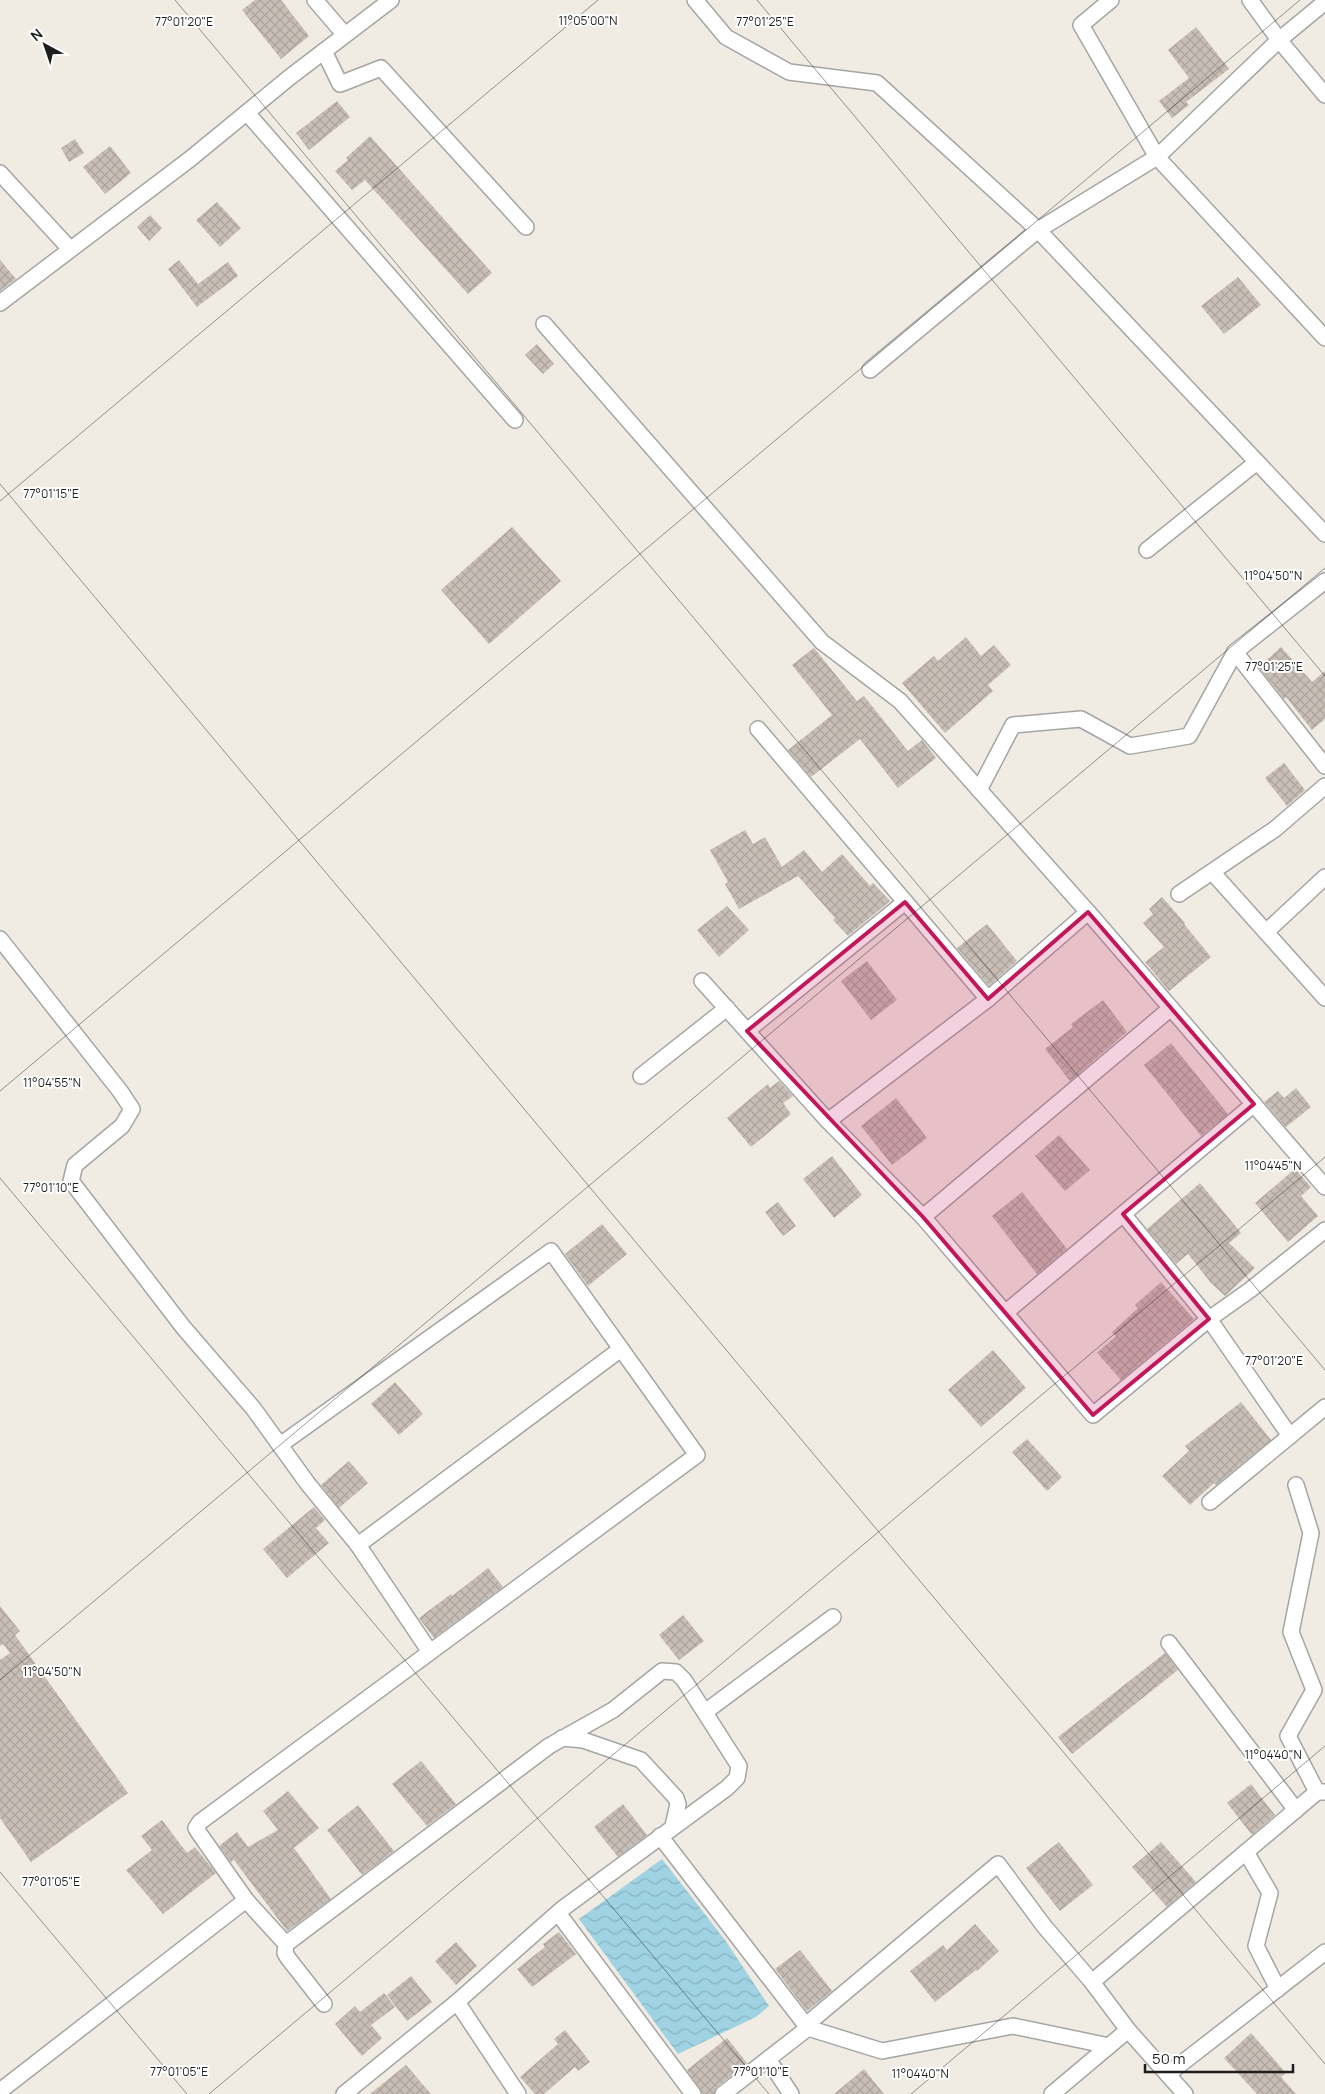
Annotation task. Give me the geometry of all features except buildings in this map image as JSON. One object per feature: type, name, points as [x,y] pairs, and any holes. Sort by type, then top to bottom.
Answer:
[{"type":"street","points":[[315,0],[345,35]]},
{"type":"street","points":[[0,303],[248,114],[324,51],[391,0]]},
{"type":"street","points":[[694,0],[726,37],[789,72],[877,83],[1038,230],[1325,534]]},
{"type":"street","points":[[1111,0],[1081,25],[1157,156],[1325,338]]},
{"type":"street","points":[[1250,0],[1279,40],[1325,95]]},
{"type":"street","points":[[870,370],[1038,230],[1157,156],[1279,40],[1325,2]]},
{"type":"street","points":[[324,51],[340,84],[381,68],[526,227]]},
{"type":"street","points":[[248,114],[515,420]]},
{"type":"street","points":[[0,173],[70,249]]},
{"type":"street","points":[[544,324],[822,642],[900,701],[1088,912],[1325,1187]]},
{"type":"street","points":[[1147,550],[1257,462]]},
{"type":"street","points":[[979,790],[1013,724],[1081,719],[1130,746],[1189,736],[1235,652],[1325,581]]},
{"type":"street","points":[[1235,652],[1325,766]]},
{"type":"street","points":[[758,728],[988,999]]},
{"type":"street","points":[[1179,894],[1213,873],[1274,830],[1325,786]]},
{"type":"street","points":[[1213,873],[1325,998]]},
{"type":"street","points":[[1266,932],[1325,877]]},
{"type":"street","points":[[747,1031],[905,902]]},
{"type":"street","points":[[828,1121],[988,999],[1088,912]]},
{"type":"street","points":[[0,939],[120,1091],[132,1109],[122,1126],[75,1166],[71,1182],[183,1327],[252,1408],[308,1484],[358,1546],[430,1652]]},
{"type":"street","points":[[702,981],[828,1121],[923,1217],[1093,1415],[1209,1319],[1250,1290],[1325,1230]]},
{"type":"street","points":[[641,1076],[727,1008]]},
{"type":"street","points":[[923,1217],[1171,1008]]},
{"type":"street","points":[[1005,1313],[1254,1104]]},
{"type":"street","points":[[1123,1214],[1209,1319],[1290,1436]]},
{"type":"street","points":[[280,1445],[552,1251],[697,1455],[200,1822],[196,1828],[246,1900],[286,1944]]},
{"type":"street","points":[[358,1546],[622,1349]]},
{"type":"street","points":[[1210,1502],[1325,1407]]},
{"type":"street","points":[[1092,1982],[1296,1810],[1321,1792],[1288,1736],[1320,1693],[1291,1632],[1311,1533],[1296,1485]]},
{"type":"street","points":[[705,1712],[833,1617]]},
{"type":"street","points":[[1169,1643],[1296,1810]]},
{"type":"street","points":[[324,2004],[288,1958],[285,1953],[286,1944],[549,1746],[612,1710],[662,1671],[676,1672],[684,1680],[739,1766],[737,1778],[727,1788],[673,1826],[558,1913],[457,2002],[344,2094]]},
{"type":"street","points":[[562,1738],[583,1740],[641,1760],[676,1798],[678,1804],[673,1826]]},
{"type":"street","points":[[660,1836],[807,2026],[882,2051],[1013,2026],[1109,2046]]},
{"type":"street","points":[[1246,1852],[1270,1893],[1256,1946],[1278,1989]]},
{"type":"street","points":[[723,2094],[768,2059],[998,1864],[1044,1926],[1092,1982],[1128,2030],[1185,2094]]},
{"type":"street","points":[[0,2091],[246,1900]]},
{"type":"street","points":[[558,1913],[693,2094]]},
{"type":"street","points":[[1168,2074],[1325,1952]]},
{"type":"street","points":[[457,2002],[518,2094]]},
{"type":"street","points":[[1052,2094],[1128,2030]]},
{"type":"street","points":[[768,2059],[791,2094]]},
{"type":"highlighted area","points":[[905,902],[988,999],[1088,912],[1254,1104],[1123,1214],[1209,1319],[1093,1415],[923,1217],[747,1031]]},
{"type":"water","points":[[662,1859],[725,1940],[769,2006],[756,2017],[678,2054],[579,1919]]}]
